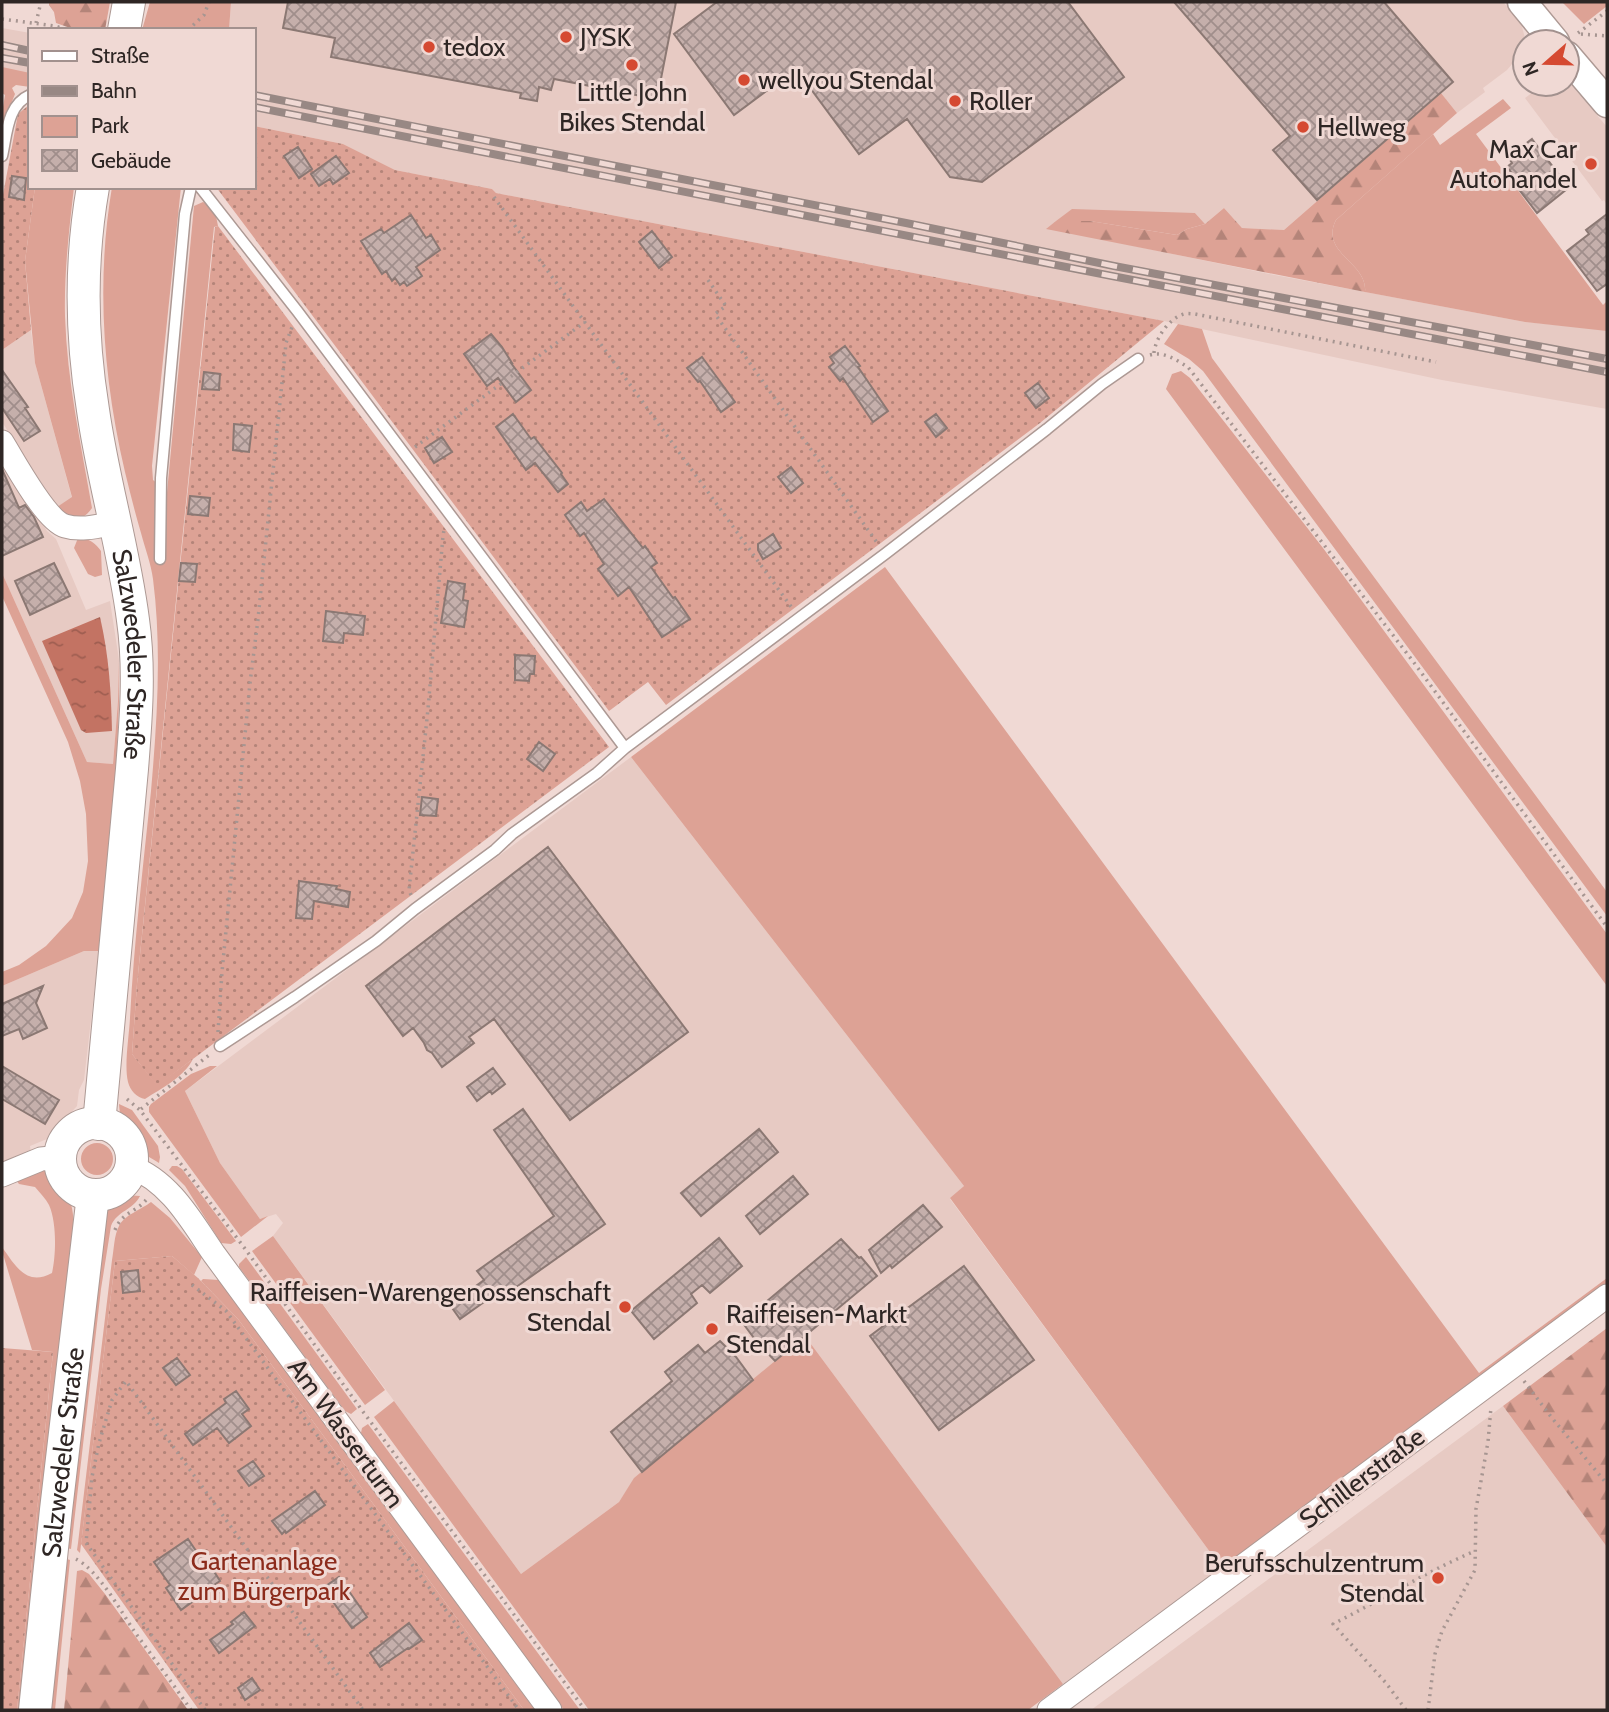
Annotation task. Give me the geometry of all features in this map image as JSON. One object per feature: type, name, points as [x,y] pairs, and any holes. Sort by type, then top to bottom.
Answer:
[{"type":"main road","name":"Salzwedeler Straße","points":[[89,1119],[132,769],[137,654],[134,621],[93,412],[85,342],[84,281],[93,189]]},
{"type":"main road","points":[[89,1119],[108,1125],[122,1135],[143,1174],[128,1175],[118,1188],[93,1195],[76,1189],[69,1183],[54,1150],[89,1119]]},
{"type":"main road","name":"Salzwedeler Straße","points":[[35,1710],[93,1195]]},
{"type":"street","points":[[1522,2],[1543,28]]},
{"type":"street","points":[[1581,72],[1607,103]]},
{"type":"street","points":[[2,442],[47,513],[55,521],[76,528],[115,523]]},
{"type":"street","points":[[2,1175],[41,1159],[54,1150]]},
{"type":"street","name":"Am Wasserturm","points":[[143,1174],[184,1209],[214,1254],[550,1710]]},
{"type":"street","name":"Schillerstraße","points":[[1049,1710],[1607,1296]]},
{"type":"lane","points":[[2,156],[11,114],[17,102],[28,96]]},
{"type":"lane","points":[[160,559],[161,478],[185,214],[191,189]]},
{"type":"lane","points":[[202,189],[298,312],[625,748]]},
{"type":"lane","points":[[220,1046],[376,941],[512,834],[597,773],[625,748],[885,554],[1102,384],[1138,359]]},
{"type":"path","points":[[36,23],[41,2]]},
{"type":"path","points":[[190,28],[204,15],[209,2]]},
{"type":"path","points":[[1607,11],[1578,33],[1607,36]]},
{"type":"path","points":[[2,19],[59,28]]},
{"type":"path","points":[[494,197],[799,618]]},
{"type":"path","points":[[708,280],[726,306],[715,314],[885,554]]},
{"type":"path","points":[[298,312],[286,343],[222,972],[218,1029],[220,1046],[140,1110],[243,1245],[585,1710]]},
{"type":"path","points":[[1154,353],[1155,346],[1170,322],[1183,314],[1195,314],[1436,362]]},
{"type":"path","points":[[405,454],[585,323]]},
{"type":"path","points":[[1138,359],[1154,353],[1173,358],[1188,367],[1415,664],[1607,927]]},
{"type":"path","points":[[415,909],[409,890],[443,536],[450,515]]},
{"type":"path","points":[[54,1150],[89,1119]]},
{"type":"path","points":[[115,1231],[118,1220],[144,1203],[143,1174],[172,1152]]},
{"type":"path","points":[[192,1285],[226,1311],[519,1710]]},
{"type":"path","points":[[1521,1376],[1545,1410],[1607,1484]]},
{"type":"path","points":[[205,1710],[86,1543],[92,1477],[100,1443],[112,1400],[126,1381],[363,1710]]},
{"type":"path","points":[[1428,1710],[1435,1654],[1442,1630],[1475,1570],[1476,1509],[1488,1442],[1492,1398]]},
{"type":"path","points":[[1406,1710],[1386,1683],[1333,1624],[1438,1567],[1475,1551]]},
{"type":"path","points":[[73,1570],[74,1558],[81,1561],[112,1598],[191,1710]]},
{"type":"shaded area","points":[[231,2],[1503,2],[1516,16],[1522,28],[1511,28],[1511,65],[1507,70],[1483,88],[1485,92],[1457,113],[1441,93],[1284,230],[1242,228],[1224,208],[1205,224],[1195,213],[1047,228],[1275,275],[1525,322],[1607,330],[1607,409],[1442,380],[1164,321],[496,193],[492,189],[395,170],[343,144],[256,126],[256,28],[229,28]]},
{"type":"shaded area","points":[[2,28],[28,33],[28,80],[2,75]]},
{"type":"shaded area","name":"Max Car Autohandel","points":[[1581,96],[1607,127],[1607,205],[1525,98]]},
{"type":"shaded area","points":[[31,330],[35,363],[72,498],[57,507],[2,422],[2,350]]},
{"type":"shaded area","points":[[2,457],[47,531],[56,539],[86,610],[110,601],[119,660],[113,764],[87,762],[2,573]]},
{"type":"shaded area","points":[[631,757],[964,1186],[950,1199],[1221,1567],[1063,1684],[805,1336],[635,1478],[619,1502],[521,1574],[273,1236],[283,1223],[276,1214],[260,1219],[220,1163],[185,1091]]},
{"type":"shaded area","points":[[84,951],[99,951],[84,1080],[79,1090],[77,1106],[47,1139],[30,1146],[31,1153],[2,1166],[2,986]]},
{"type":"shaded area","name":"Berufsschulzentrum Stendal","points":[[1503,1406],[1607,1547],[1607,1710],[1091,1710]]},
{"type":"green space","points":[[49,2],[110,2],[105,28],[70,28],[56,23],[54,12]]},
{"type":"green space","points":[[150,2],[231,2],[229,28],[143,28]]},
{"type":"green space","points":[[1562,2],[1607,2],[1607,6],[1584,24]]},
{"type":"green space","points":[[2,67],[28,73],[28,87],[16,85],[12,88],[15,94],[5,119],[2,140],[5,95],[2,93]]},
{"type":"green space","points":[[1441,93],[1457,113],[1336,220],[1332,231],[1334,241],[1359,273],[1365,292],[1046,229],[1056,221],[1090,221],[1177,235],[1205,224],[1224,208],[1242,228],[1284,230]]},
{"type":"green space","points":[[1503,99],[1511,108],[1476,134],[1603,305],[1607,301],[1607,331],[1525,322],[1365,292],[1359,273],[1334,241],[1332,231],[1336,220],[1433,134],[1440,145]]},
{"type":"green space","points":[[28,106],[28,189],[35,189],[25,261],[31,330],[2,350],[2,200],[18,114]]},
{"type":"green space","points":[[256,126],[343,144],[395,170],[492,189],[496,193],[1164,321],[1040,423],[666,705],[648,682],[609,711],[218,189],[256,189]]},
{"type":"green space","points":[[35,189],[74,189],[66,268],[66,340],[75,412],[92,508],[77,519],[70,520],[57,507],[72,497],[35,363],[25,261]]},
{"type":"green space","points":[[112,189],[181,189],[152,466],[153,480],[158,484],[163,535],[194,206],[203,202],[210,206],[216,215],[218,226],[214,227],[132,1054],[157,1085],[193,1059],[178,1077],[145,1099],[132,1091],[129,1085],[127,1059],[155,739],[158,685],[156,605],[152,573],[125,472],[111,401],[103,294]]},
{"type":"green space","points":[[1072,209],[1195,213],[1205,224],[1177,235],[1090,221],[1056,221]]},
{"type":"green space","points":[[218,226],[609,747],[157,1086],[132,1054],[215,227]]},
{"type":"green space","points":[[1178,324],[1202,329],[1212,358],[1607,892],[1607,916],[1203,371],[1164,344]]},
{"type":"green space","points":[[1181,371],[1190,378],[1323,548],[1607,934],[1607,986],[1166,389],[1172,374]]},
{"type":"green space","points":[[78,538],[91,541],[101,551],[102,575],[95,577],[88,574],[74,548]]},
{"type":"green space","points":[[885,567],[1479,1373],[1607,1278],[1607,1283],[1234,1561],[1221,1567],[950,1198],[964,1186],[631,757]]},
{"type":"green space","points":[[2,573],[87,762],[113,764],[119,660],[119,696],[113,806],[99,951],[84,951],[2,986],[2,972],[19,965],[46,946],[72,918],[83,892],[88,861],[86,814],[80,781],[68,742],[2,596]]},
{"type":"green space","points":[[217,1066],[185,1091],[220,1163],[260,1219],[268,1216],[241,1237],[149,1112],[151,1104],[191,1074]]},
{"type":"green space","points":[[119,1104],[132,1110],[158,1146],[159,1163],[140,1150],[120,1114]]},
{"type":"green space","points":[[97,1143],[108,1148],[113,1159],[108,1170],[97,1175],[86,1170],[81,1159],[86,1148]]},
{"type":"green space","points":[[172,1166],[182,1169],[236,1241],[231,1244],[221,1243],[185,1186],[169,1170]]},
{"type":"green space","points":[[43,1170],[59,1182],[69,1197],[74,1234],[26,1710],[17,1710],[53,1352],[32,1350],[2,1247],[17,1267],[28,1276],[43,1277],[52,1273],[55,1239],[49,1205],[35,1187],[19,1184],[16,1180]]},
{"type":"green space","points":[[126,1195],[140,1196],[111,1226],[101,1289],[71,1549],[67,1548],[105,1215],[114,1201]]},
{"type":"green space","points":[[151,1202],[170,1218],[202,1257],[194,1275],[172,1256],[115,1261],[80,1553],[77,1550],[115,1238],[124,1219]]},
{"type":"green space","points":[[273,1236],[385,1390],[365,1405],[252,1251]]},
{"type":"green space","name":"Gartenanlage zum Bürgerpark","points":[[172,1256],[238,1319],[524,1710],[199,1710],[81,1544],[115,1261]]},
{"type":"green space","points":[[246,1257],[357,1409],[351,1414],[345,1411],[239,1267]]},
{"type":"green space","points":[[219,1280],[535,1710],[524,1710],[238,1319],[201,1281]]},
{"type":"green space","points":[[1607,1328],[1607,1547],[1503,1406]]},
{"type":"green space","points":[[805,1336],[1063,1684],[1028,1710],[589,1710],[374,1417],[394,1401],[521,1574],[619,1502],[634,1478]]},
{"type":"green space","points":[[2,1348],[53,1352],[17,1710],[2,1710]]},
{"type":"green space","points":[[368,1424],[580,1710],[564,1710],[361,1433],[362,1428]]},
{"type":"green space","points":[[64,1558],[70,1560],[55,1710],[46,1710]]},
{"type":"green space","points":[[82,1570],[89,1574],[105,1594],[188,1710],[64,1710],[77,1571]]},
{"type":"water","points":[[100,617],[109,673],[112,731],[86,733],[81,730],[42,641]]},
{"type":"building","points":[[288,2],[676,2],[657,99],[554,79],[551,90],[539,87],[537,101],[520,98],[521,93],[331,57],[335,38],[283,28]]},
{"type":"building","name":"Roller","points":[[717,2],[1068,2],[1124,77],[982,182],[950,177],[907,119],[859,154],[796,69],[734,115],[674,34]]},
{"type":"building","points":[[1174,2],[1384,2],[1453,82],[1317,200],[1273,150],[1290,136]]},
{"type":"building","points":[[1532,139],[1560,176],[1564,174],[1572,185],[1537,213],[1517,187],[1520,184],[1507,167],[1512,163],[1508,157]]},
{"type":"building","points":[[298,147],[312,169],[299,178],[284,156]]},
{"type":"building","points":[[336,156],[349,173],[333,184],[330,179],[319,186],[311,174]]},
{"type":"building","points":[[12,176],[26,178],[24,200],[9,197]]},
{"type":"building","points":[[1607,214],[1607,284],[1597,291],[1567,251],[1589,234],[1586,230]]},
{"type":"building","points":[[411,215],[426,238],[431,235],[440,250],[416,267],[422,276],[407,286],[404,282],[400,285],[395,278],[392,281],[386,271],[382,274],[361,241],[381,229],[384,233]]},
{"type":"building","points":[[652,231],[672,257],[659,268],[639,242]]},
{"type":"building","points":[[491,334],[531,390],[516,402],[498,378],[487,386],[464,354]]},
{"type":"building","points":[[845,346],[888,411],[873,422],[843,378],[840,381],[829,367],[834,363],[830,357]]},
{"type":"building","points":[[702,357],[735,402],[721,412],[700,381],[698,382],[687,368]]},
{"type":"building","points":[[2,370],[28,407],[25,408],[40,431],[24,441],[2,408]]},
{"type":"building","points":[[204,372],[220,374],[219,390],[202,389]]},
{"type":"building","points":[[1038,383],[1049,398],[1036,408],[1025,393]]},
{"type":"building","points":[[513,414],[531,439],[534,437],[562,473],[568,484],[558,492],[535,463],[526,470],[496,427]]},
{"type":"building","points":[[936,414],[947,428],[936,437],[925,422]]},
{"type":"building","points":[[234,424],[252,426],[249,452],[233,450]]},
{"type":"building","points":[[442,437],[452,452],[434,463],[425,448]]},
{"type":"building","points":[[791,467],[803,483],[791,493],[778,477]]},
{"type":"building","points":[[2,469],[19,508],[25,505],[43,537],[2,556]]},
{"type":"building","points":[[190,496],[210,498],[208,516],[188,514]]},
{"type":"building","points":[[604,499],[643,548],[645,546],[657,563],[651,567],[690,619],[662,637],[629,587],[618,596],[598,569],[604,564],[584,533],[580,536],[565,515],[581,502],[587,511]]},
{"type":"building","points":[[773,534],[781,548],[763,559],[758,544]]},
{"type":"building","points":[[54,563],[70,596],[30,615],[15,581]]},
{"type":"building","points":[[181,563],[197,564],[195,582],[179,581]]},
{"type":"building","points":[[448,581],[465,584],[463,600],[468,601],[464,627],[441,623]]},
{"type":"building","points":[[326,611],[365,616],[363,635],[344,633],[343,643],[323,641]]},
{"type":"building","points":[[515,655],[535,656],[534,674],[530,674],[529,681],[515,680]]},
{"type":"building","points":[[539,742],[555,754],[543,771],[527,759]]},
{"type":"building","points":[[422,797],[438,799],[436,816],[420,815]]},
{"type":"building","points":[[548,847],[688,1032],[570,1120],[494,1019],[469,1037],[474,1043],[442,1067],[413,1028],[403,1036],[366,986]]},
{"type":"building","points":[[299,881],[337,886],[336,889],[350,892],[348,907],[314,901],[312,919],[296,918]]},
{"type":"building","points":[[43,986],[36,1003],[47,1028],[23,1039],[19,1029],[2,1036],[2,1004]]},
{"type":"building","points":[[2,1066],[59,1100],[45,1124],[2,1099]]},
{"type":"building","points":[[493,1068],[505,1084],[477,1101],[467,1087]]},
{"type":"building","points":[[523,1109],[605,1224],[498,1300],[494,1295],[460,1319],[450,1305],[484,1280],[477,1271],[554,1216],[494,1130]]},
{"type":"building","points":[[759,1129],[778,1152],[701,1216],[681,1193]]},
{"type":"building","points":[[793,1176],[808,1194],[760,1234],[746,1216]]},
{"type":"building","points":[[923,1205],[942,1227],[892,1268],[890,1265],[881,1273],[869,1250]]},
{"type":"building","points":[[719,1238],[742,1266],[710,1293],[702,1285],[691,1294],[697,1303],[654,1339],[631,1311]]},
{"type":"building","points":[[841,1239],[877,1276],[775,1361],[742,1322]]},
{"type":"building","points":[[964,1266],[1034,1360],[939,1430],[870,1336]]},
{"type":"building","points":[[138,1270],[140,1291],[123,1293],[121,1272]]},
{"type":"building","points":[[720,1341],[753,1380],[642,1472],[611,1432],[672,1381],[665,1372],[698,1345],[705,1353]]},
{"type":"building","points":[[177,1358],[190,1375],[176,1385],[163,1368]]},
{"type":"building","points":[[236,1391],[249,1409],[242,1414],[251,1426],[229,1443],[217,1428],[193,1445],[185,1434],[226,1403],[224,1399]]},
{"type":"building","points":[[253,1461],[264,1476],[249,1486],[238,1471]]},
{"type":"building","points":[[315,1491],[325,1505],[282,1534],[272,1521]]},
{"type":"building","points":[[188,1539],[220,1581],[181,1610],[166,1588],[170,1585],[154,1562]]},
{"type":"building","points":[[339,1577],[367,1617],[352,1628],[323,1588]]},
{"type":"building","points":[[244,1612],[255,1626],[219,1653],[210,1640],[233,1624],[231,1622]]},
{"type":"building","points":[[409,1623],[422,1640],[380,1667],[370,1653]]},
{"type":"building","points":[[252,1678],[260,1690],[245,1700],[238,1688]]},
{"type":"railway","points":[[2,45],[28,51]]},
{"type":"railway","points":[[2,58],[28,63]]},
{"type":"railway","points":[[256,95],[1114,266],[1607,359]]},
{"type":"railway","points":[[256,107],[1607,372]]},
{"type":"place","name":"JYSK","points":[[566,37]]},
{"type":"place","name":"tedox","points":[[429,47]]},
{"type":"place","name":"Little John Bikes Stendal","points":[[632,65]]},
{"type":"place","name":"wellyou Stendal","points":[[744,80]]},
{"type":"place","name":"Roller","points":[[955,101]]},
{"type":"place","name":"Hellweg","points":[[1303,127]]},
{"type":"place","name":"Max Car Autohandel","points":[[1591,164]]},
{"type":"place","name":"Raiffeisen-Warengenossenschaft Stendal","points":[[625,1307]]},
{"type":"place","name":"Raiffeisen-Markt Stendal","points":[[712,1329]]},
{"type":"place","name":"Berufsschulzentrum Stendal","points":[[1438,1578]]}]
